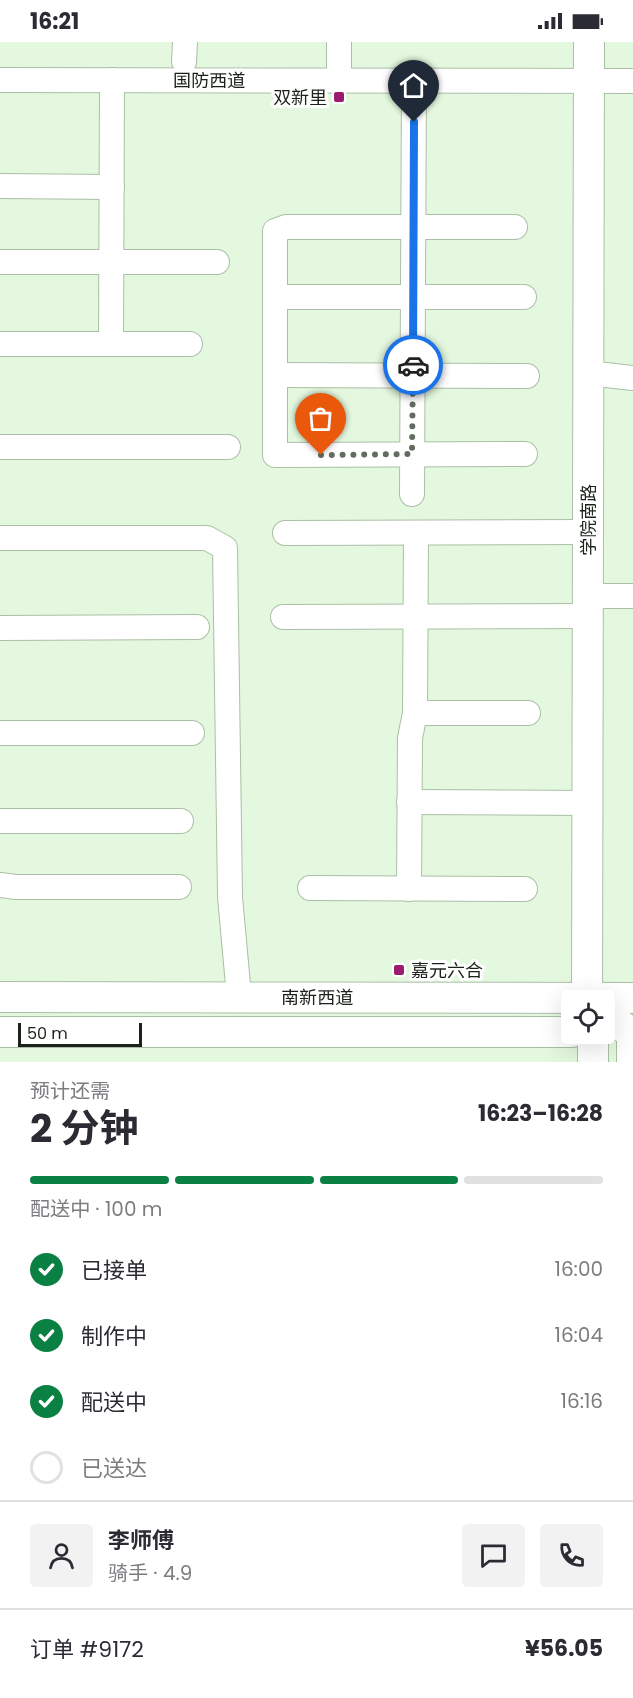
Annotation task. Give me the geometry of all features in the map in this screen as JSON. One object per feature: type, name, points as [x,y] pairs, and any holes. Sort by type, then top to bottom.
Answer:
[{"type":"main road","name":"学院南路","points":[[589,42],[587,803],[592,990]]},
{"type":"main road","name":"南新西道","points":[[0,997],[239,996],[561,1002]]},
{"type":"main road","name":"南新西道","points":[[615,1000],[633,998]]},
{"type":"main road","points":[[615,1020],[633,1034]]},
{"type":"main road","name":"南新西道","points":[[0,1032],[561,1032]]},
{"type":"main road","points":[[615,1033],[633,1034]]},
{"type":"main road","points":[[632,1062],[633,1034]]},
{"type":"main road","points":[[593,1044],[593,1062]]},
{"type":"street","points":[[339,42],[339,80]]},
{"type":"street","name":"国防西道","points":[[0,80],[633,81]]},
{"type":"street","points":[[111,344],[112,80]]},
{"type":"street","points":[[412,494],[414,80]]},
{"type":"street","points":[[0,186],[112,187]]},
{"type":"street","points":[[515,227],[286,226],[275,231],[275,455],[525,454]]},
{"type":"street","points":[[0,262],[217,262]]},
{"type":"street","points":[[275,297],[524,297]]},
{"type":"street","points":[[0,344],[190,344]]},
{"type":"street","points":[[588,373],[633,378]]},
{"type":"street","points":[[275,375],[527,376]]},
{"type":"street","points":[[0,447],[228,447]]},
{"type":"street","points":[[285,533],[588,532]]},
{"type":"street","points":[[409,889],[410,738],[415,713],[416,533]]},
{"type":"street","points":[[0,538],[207,538],[225,548],[230,897],[239,996]]},
{"type":"street","points":[[283,617],[416,617],[589,606],[633,596]]},
{"type":"street","points":[[0,628],[197,627]]},
{"type":"street","points":[[415,713],[528,712]]},
{"type":"street","points":[[0,733],[192,732]]},
{"type":"street","points":[[409,802],[587,803]]},
{"type":"street","points":[[0,821],[182,821]]},
{"type":"street","points":[[0,885],[15,887],[179,887]]},
{"type":"street","points":[[310,888],[525,889]]},
{"type":"way so far","points":[[321,455],[412,454],[413,365]]},
{"type":"place","name":"双新里","points":[[339,97]]},
{"type":"place","name":"嘉元六合","points":[[399,970]]},
{"type":"route","points":[[413,365],[414,122]]}]
